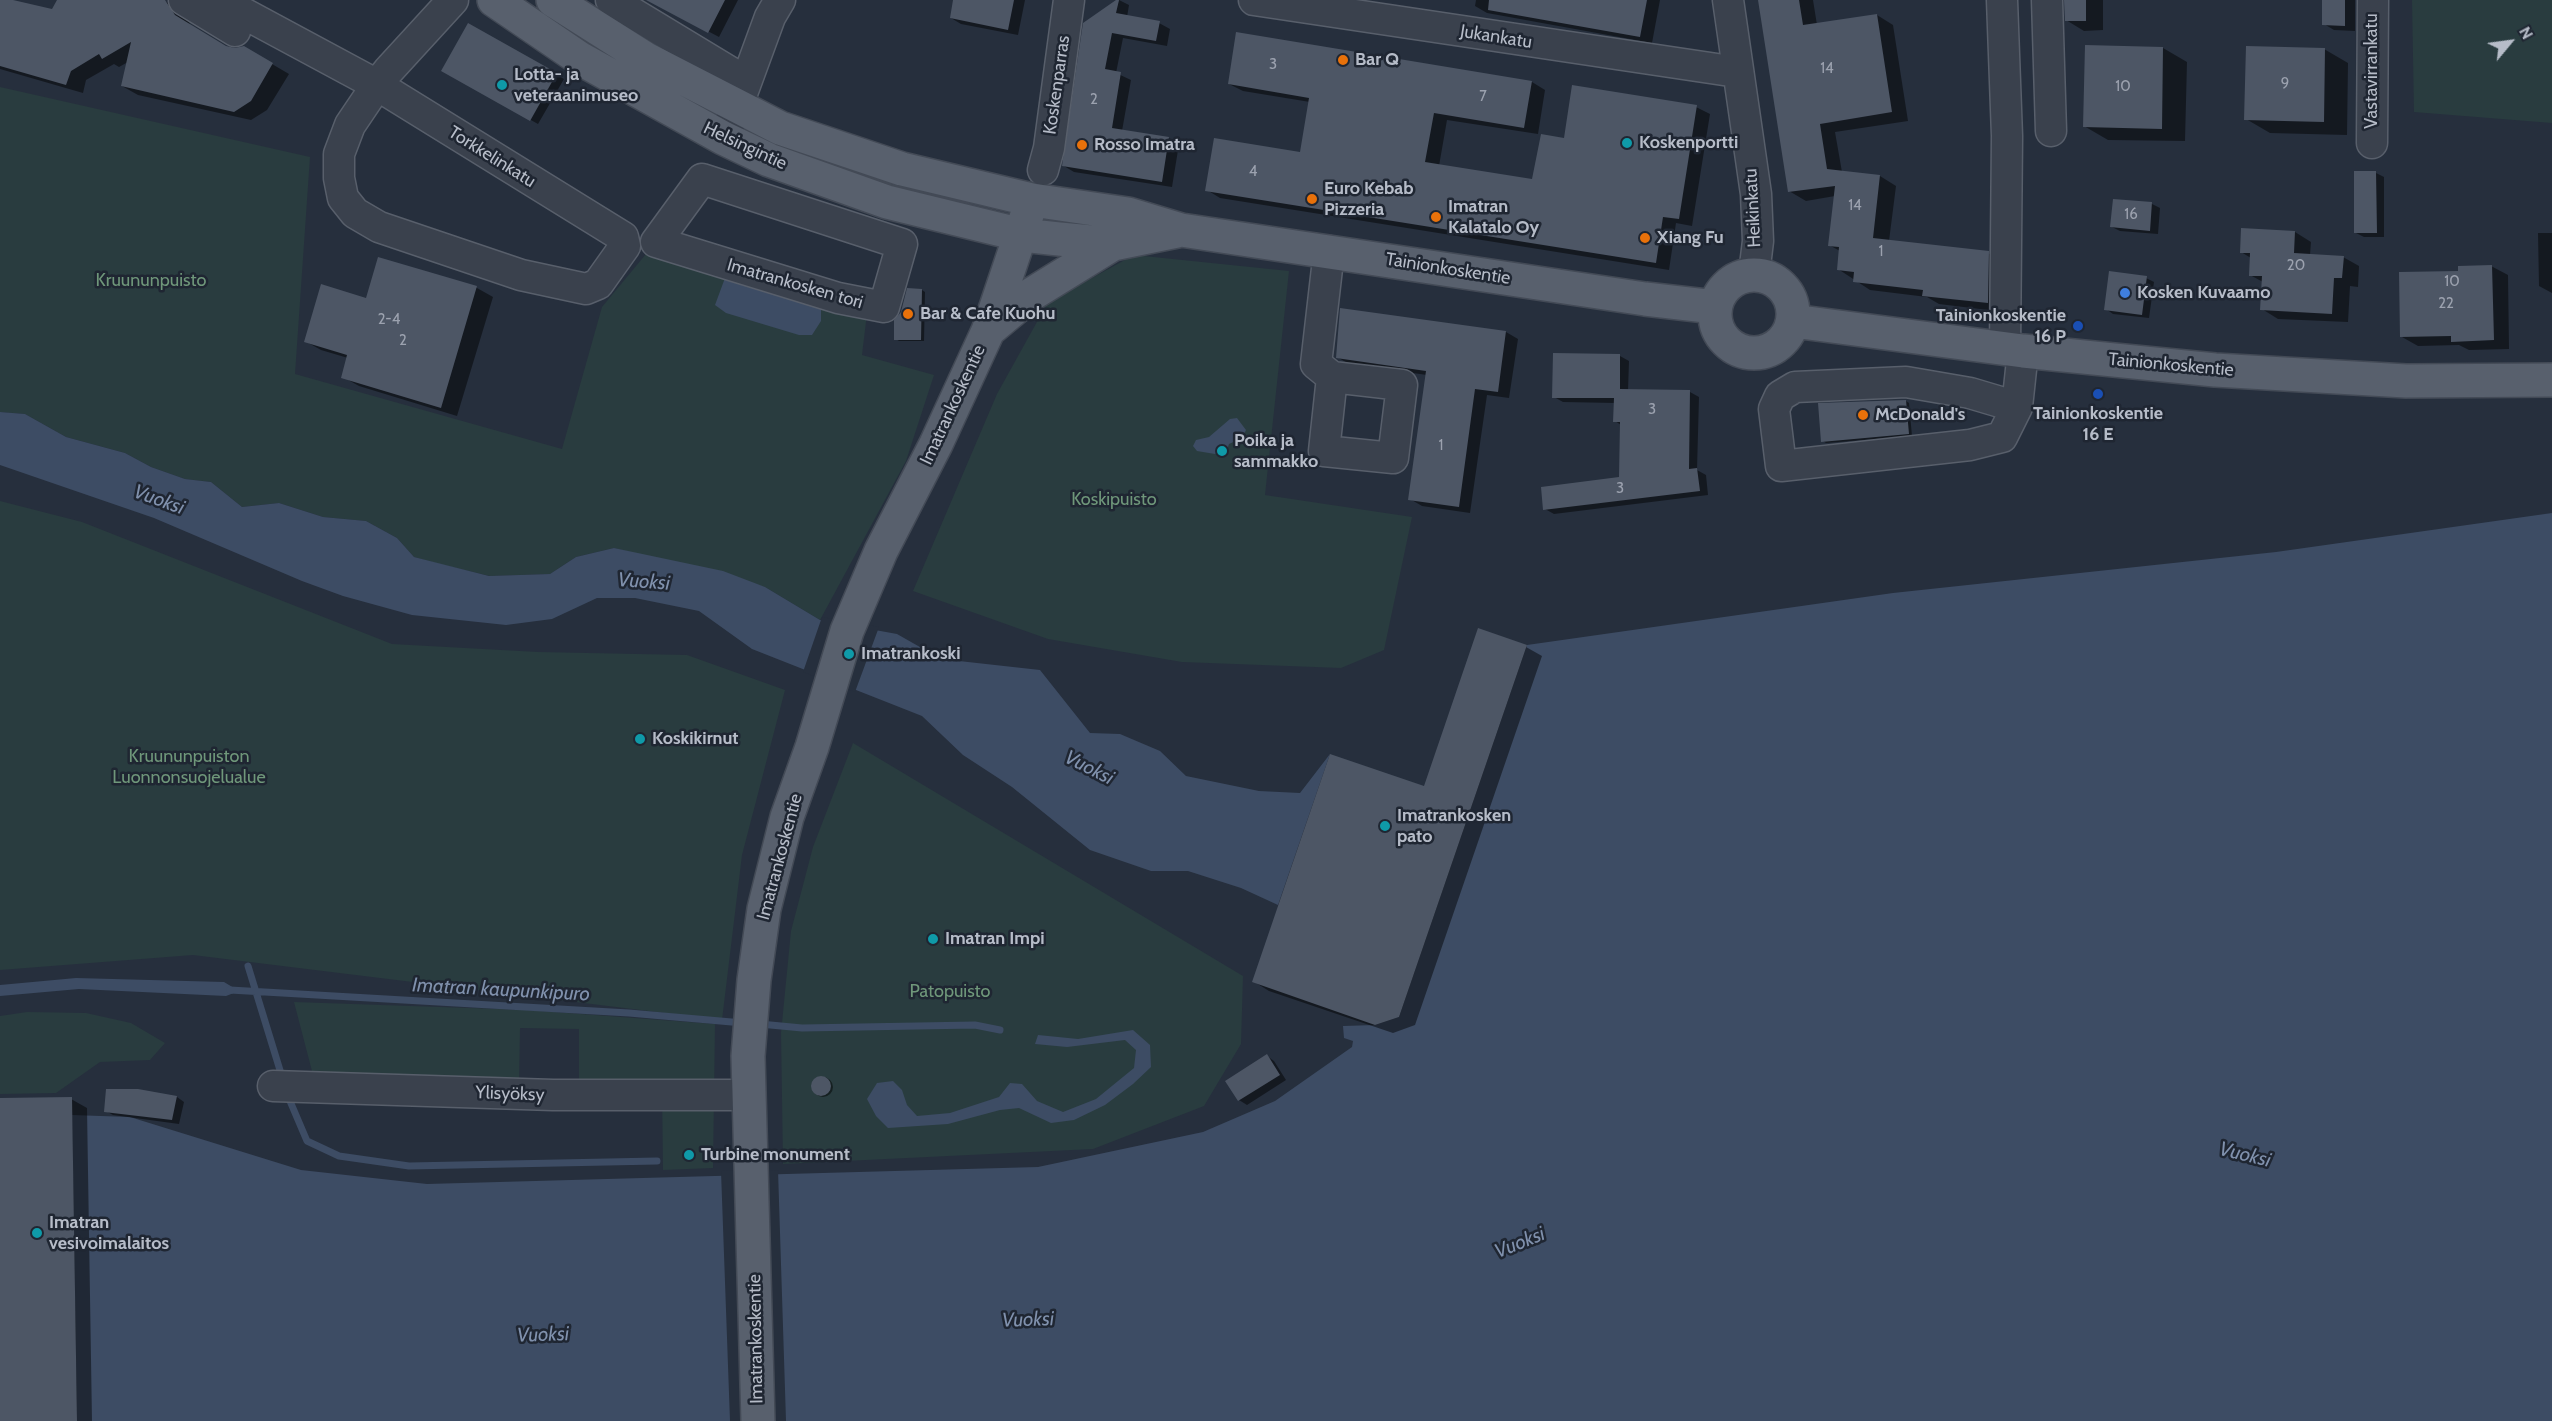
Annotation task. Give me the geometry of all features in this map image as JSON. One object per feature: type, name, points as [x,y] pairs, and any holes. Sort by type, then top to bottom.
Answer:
[{"type":"main road","name":"Helsingintie","points":[[494,0],[597,69],[723,138],[769,160],[887,202],[1022,235]]},
{"type":"main road","name":"Helsingintie","points":[[553,0],[646,59],[741,94],[780,128],[902,169],[1037,185]]},
{"type":"main road","name":"Tainionkoskentie","points":[[1037,185],[1181,230],[1645,299],[1715,307]]},
{"type":"main road","name":"Imatrankoskentie","points":[[758,1421],[748,1095],[754,980],[764,909],[787,817],[812,747],[847,631],[881,550],[936,444],[988,331],[1037,185]]},
{"type":"main road","name":"Tainionkoskentie","points":[[1022,235],[1113,244],[1181,230]]},
{"type":"main road","name":"Imatrankoskentie","points":[[988,331],[1032,294],[1113,244]]},
{"type":"main road","points":[[1754,274],[1768,276],[1789,294],[1793,307],[1793,321],[1787,336],[1776,347],[1762,352],[1747,353],[1732,347],[1721,336],[1715,322],[1715,307],[1719,294],[1728,283],[1741,276],[1754,274]]},
{"type":"main road","name":"Tainionkoskentie","points":[[1793,321],[2014,350],[2215,370],[2406,381],[2552,381]]},
{"type":"street","points":[[184,0],[236,31],[253,20]]},
{"type":"street","name":"Torkkelinkatu","points":[[219,0],[377,85],[623,237],[625,246],[598,284],[586,288],[521,274],[379,228],[355,213],[343,198],[339,178],[339,153],[350,125],[377,85]]},
{"type":"street","points":[[377,85],[453,0]]},
{"type":"street","points":[[611,0],[741,94]]},
{"type":"street","points":[[723,138],[780,0]]},
{"type":"street","name":"Koskenparras","points":[[1037,185],[1049,148],[1069,0]]},
{"type":"street","name":"Jukankatu","points":[[1254,0],[1426,13],[1737,72]]},
{"type":"street","name":"Heikinkatu","points":[[1728,0],[1756,194],[1758,241],[1754,274]]},
{"type":"street","points":[[2002,0],[2017,408],[2002,437],[1970,445],[1781,465],[1774,409],[1780,396],[1795,387],[1906,382],[1970,393],[2017,408]]},
{"type":"street","points":[[2047,0],[2051,130]]},
{"type":"street","name":"Vastavirrankatu","points":[[2372,143],[2373,0]]},
{"type":"street","name":"Imatrankosken tori","points":[[702,179],[902,244],[884,307],[838,298],[656,242],[702,179]]},
{"type":"street","points":[[1329,252],[1316,364],[1332,377]]},
{"type":"street","name":"Ylisyöksy","points":[[286,1086],[553,1087],[748,1095]]},
{"type":"green space","points":[[2412,0],[2552,0],[2552,123],[2414,112]]},
{"type":"green space","name":"Kruununpuisto","points":[[0,87],[310,157],[295,374],[562,449],[602,307],[656,242],[868,305],[862,355],[934,375],[906,461],[820,620],[765,587],[614,548],[576,557],[550,574],[490,576],[439,564],[414,557],[397,538],[366,521],[323,517],[279,503],[242,507],[211,482],[185,479],[151,467],[125,453],[66,437],[25,414],[0,412]]},
{"type":"green space","name":"Koskipuisto","points":[[1134,255],[1289,271],[1265,495],[1412,517],[1384,650],[1341,668],[1182,662],[1048,639],[913,591],[997,394],[1048,302]]},
{"type":"green space","name":"Kruununpuiston Luonnonsuojelualue","points":[[0,501],[82,522],[392,644],[538,652],[687,655],[785,690],[742,855],[722,1020],[193,955],[0,970]]},
{"type":"green space","name":"Patopuisto","points":[[853,743],[1243,976],[1241,1044],[1204,1106],[1093,1149],[783,1164],[781,1033],[791,931],[813,847]]},
{"type":"green space","points":[[294,1002],[527,1010],[715,1024],[713,1168],[663,1170],[662,1088],[579,1088],[579,1029],[520,1028],[519,1085],[313,1075]]},
{"type":"green space","points":[[27,1012],[86,1013],[131,1023],[165,1043],[150,1060],[100,1062],[56,1093],[0,1094],[0,1016]]},
{"type":"water","points":[[725,278],[821,305],[821,321],[812,335],[799,335],[726,313],[715,305]]},
{"type":"water","name":"Imatrankoski","points":[[0,412],[25,414],[66,437],[125,453],[151,467],[185,479],[211,482],[242,507],[279,503],[323,517],[366,521],[397,538],[414,557],[489,576],[550,574],[576,557],[614,548],[723,571],[765,587],[820,620],[897,634],[941,659],[1040,670],[1090,733],[1120,734],[1160,751],[1186,776],[1259,791],[1300,793],[1330,754],[1278,905],[1241,888],[1188,871],[1151,871],[1090,850],[1012,787],[963,755],[922,716],[752,649],[699,611],[635,598],[597,598],[552,619],[506,625],[412,615],[343,596],[154,518],[0,465]]},
{"type":"water","points":[[1237,418],[1246,430],[1242,438],[1229,444],[1226,453],[1221,455],[1197,451],[1193,446],[1196,440],[1209,437],[1230,419]]},
{"type":"water","name":"Vuoksi","points":[[2552,513],[2552,1421],[77,1421],[72,1115],[130,1117],[301,1170],[427,1184],[1038,1167],[1203,1132],[1275,1101],[1352,1047],[1353,1041],[1344,1038],[1343,1026],[1375,1025],[1399,1017],[1527,645],[1893,593],[2276,552]]},
{"type":"water","points":[[76,978],[224,982],[239,991],[226,996],[79,989],[0,996],[0,985]]},
{"type":"water","points":[[1133,1030],[1150,1045],[1151,1067],[1105,1105],[1074,1120],[1051,1123],[1019,1108],[1000,1110],[948,1124],[888,1128],[876,1116],[867,1099],[877,1083],[893,1081],[902,1090],[907,1105],[917,1116],[950,1113],[999,1097],[1010,1083],[1022,1084],[1037,1101],[1063,1112],[1096,1099],[1134,1068],[1136,1050],[1125,1040],[1067,1047],[1035,1044],[1038,1035],[1078,1039]]},
{"type":"pier","points":[[822,617],[879,627],[855,692],[803,672]]},
{"type":"pier","points":[[778,1170],[786,1421],[730,1421],[721,1171]]},
{"type":"building","points":[[0,0],[13,0],[52,9],[57,0],[165,0],[175,15],[226,46],[235,48],[244,46],[273,63],[251,101],[234,112],[121,86],[131,42],[102,59],[99,54],[71,71],[66,85],[0,66]]},
{"type":"building","points":[[646,0],[725,0],[708,33]]},
{"type":"building","points":[[953,0],[1014,0],[1008,30],[950,18]]},
{"type":"building","points":[[1119,0],[1116,13],[1160,21],[1156,41],[1112,33],[1105,69],[1121,72],[1112,128],[1169,137],[1162,182],[1062,166],[1083,23]]},
{"type":"building","points":[[1489,0],[1647,0],[1640,37],[1488,10]]},
{"type":"building","points":[[1758,0],[1799,0],[1803,25],[1877,14],[1892,112],[1820,124],[1827,169],[1880,175],[1873,238],[1989,251],[1988,303],[1922,296],[1923,290],[1853,282],[1854,272],[1837,270],[1839,247],[1828,246],[1835,186],[1788,192]]},
{"type":"building","points":[[2064,0],[2086,0],[2086,21],[2065,21]]},
{"type":"building","points":[[2322,0],[2345,0],[2345,26],[2322,25]]},
{"type":"building","points":[[468,23],[557,73],[530,121],[441,71]]},
{"type":"building","points":[[1236,32],[1532,81],[1524,128],[1434,113],[1425,162],[1532,179],[1541,134],[1564,138],[1572,85],[1697,105],[1679,219],[1663,217],[1656,263],[1205,191],[1214,138],[1300,152],[1309,98],[1228,84]]},
{"type":"building","points":[[2085,45],[2163,47],[2162,129],[2083,127]]},
{"type":"building","points":[[2246,46],[2325,48],[2324,122],[2244,120]]},
{"type":"building","points":[[2354,171],[2376,171],[2377,233],[2354,233]]},
{"type":"building","points":[[2113,199],[2152,202],[2150,231],[2110,227]]},
{"type":"building","points":[[2241,228],[2295,231],[2294,253],[2344,256],[2342,278],[2334,278],[2332,314],[2260,310],[2262,276],[2249,276],[2250,253],[2240,253]]},
{"type":"building","points":[[378,257],[477,286],[441,408],[341,378],[347,355],[304,342],[321,284],[366,298]]},
{"type":"building","points":[[2492,265],[2494,340],[2451,342],[2451,336],[2400,337],[2399,272],[2458,271],[2458,266]]},
{"type":"building","name":"Kosken Kuvaamo","points":[[2109,271],[2147,276],[2142,315],[2104,310]]},
{"type":"building","name":"Bar & Cafe Kuohu","points":[[907,288],[922,289],[921,340],[894,340],[894,320],[901,312]]},
{"type":"building","points":[[1340,308],[1506,331],[1498,392],[1475,389],[1459,507],[1408,500],[1426,371],[1336,358]]},
{"type":"building","points":[[1553,353],[1620,354],[1620,389],[1690,390],[1689,469],[1697,468],[1700,491],[1543,510],[1541,487],[1619,477],[1620,422],[1613,422],[1614,398],[1552,398]]},
{"type":"building","name":"McDonald's","points":[[1906,400],[1909,434],[1821,442],[1818,403]]},
{"type":"building","name":"Imatrankosken pato","points":[[1478,628],[1527,645],[1399,1017],[1375,1025],[1252,982],[1330,754],[1424,786]]},
{"type":"building","points":[[1267,1054],[1280,1075],[1238,1101],[1225,1081]]},
{"type":"building","points":[[821,1076],[828,1079],[831,1086],[828,1093],[821,1096],[814,1093],[811,1086],[814,1079]]},
{"type":"building","points":[[106,1089],[138,1089],[177,1096],[172,1120],[104,1112]]},
{"type":"building","name":"Imatran vesivoimalaitos","points":[[72,1097],[77,1421],[0,1421],[0,1098]]},
{"type":"waterway","points":[[248,966],[283,1080]]},
{"type":"waterway","name":"Imatran kaupunkipuro","points":[[230,990],[629,1013],[743,1023]]},
{"type":"waterway","name":"Imatran kaupunkipuro","points":[[760,1024],[802,1028],[975,1025],[1000,1030]]},
{"type":"waterway","points":[[287,1094],[307,1141],[339,1156],[409,1166],[657,1161]]},
{"type":"place","name":"Bar Q","points":[[1343,60]]},
{"type":"place","name":"Lotta- ja veteraanimuseo","points":[[502,85]]},
{"type":"place","name":"Koskenportti","points":[[1627,143]]},
{"type":"place","name":"Rosso Imatra","points":[[1082,145]]},
{"type":"place","name":"Euro Kebab Pizzeria","points":[[1312,199]]},
{"type":"place","name":"Imatran Kalatalo Oy","points":[[1436,217]]},
{"type":"place","name":"Xiang Fu","points":[[1645,238]]},
{"type":"place","name":"Kosken Kuvaamo","points":[[2125,293]]},
{"type":"place","name":"Bar & Cafe Kuohu","points":[[908,314]]},
{"type":"place","name":"Tainionkoskentie 16 P","points":[[2078,326]]},
{"type":"place","name":"Tainionkoskentie 16 E","points":[[2098,394]]},
{"type":"place","name":"McDonald's","points":[[1863,415]]},
{"type":"place","name":"Poika ja sammakko","points":[[1222,451]]},
{"type":"place","name":"Imatrankoski","points":[[849,654]]},
{"type":"place","name":"Koskikirnut","points":[[640,739]]},
{"type":"place","name":"Imatrankosken pato","points":[[1385,826]]},
{"type":"place","name":"Imatran Impi","points":[[933,939]]},
{"type":"place","name":"Turbine monument","points":[[689,1155]]},
{"type":"place","name":"Imatran vesivoimalaitos","points":[[37,1233]]}]
